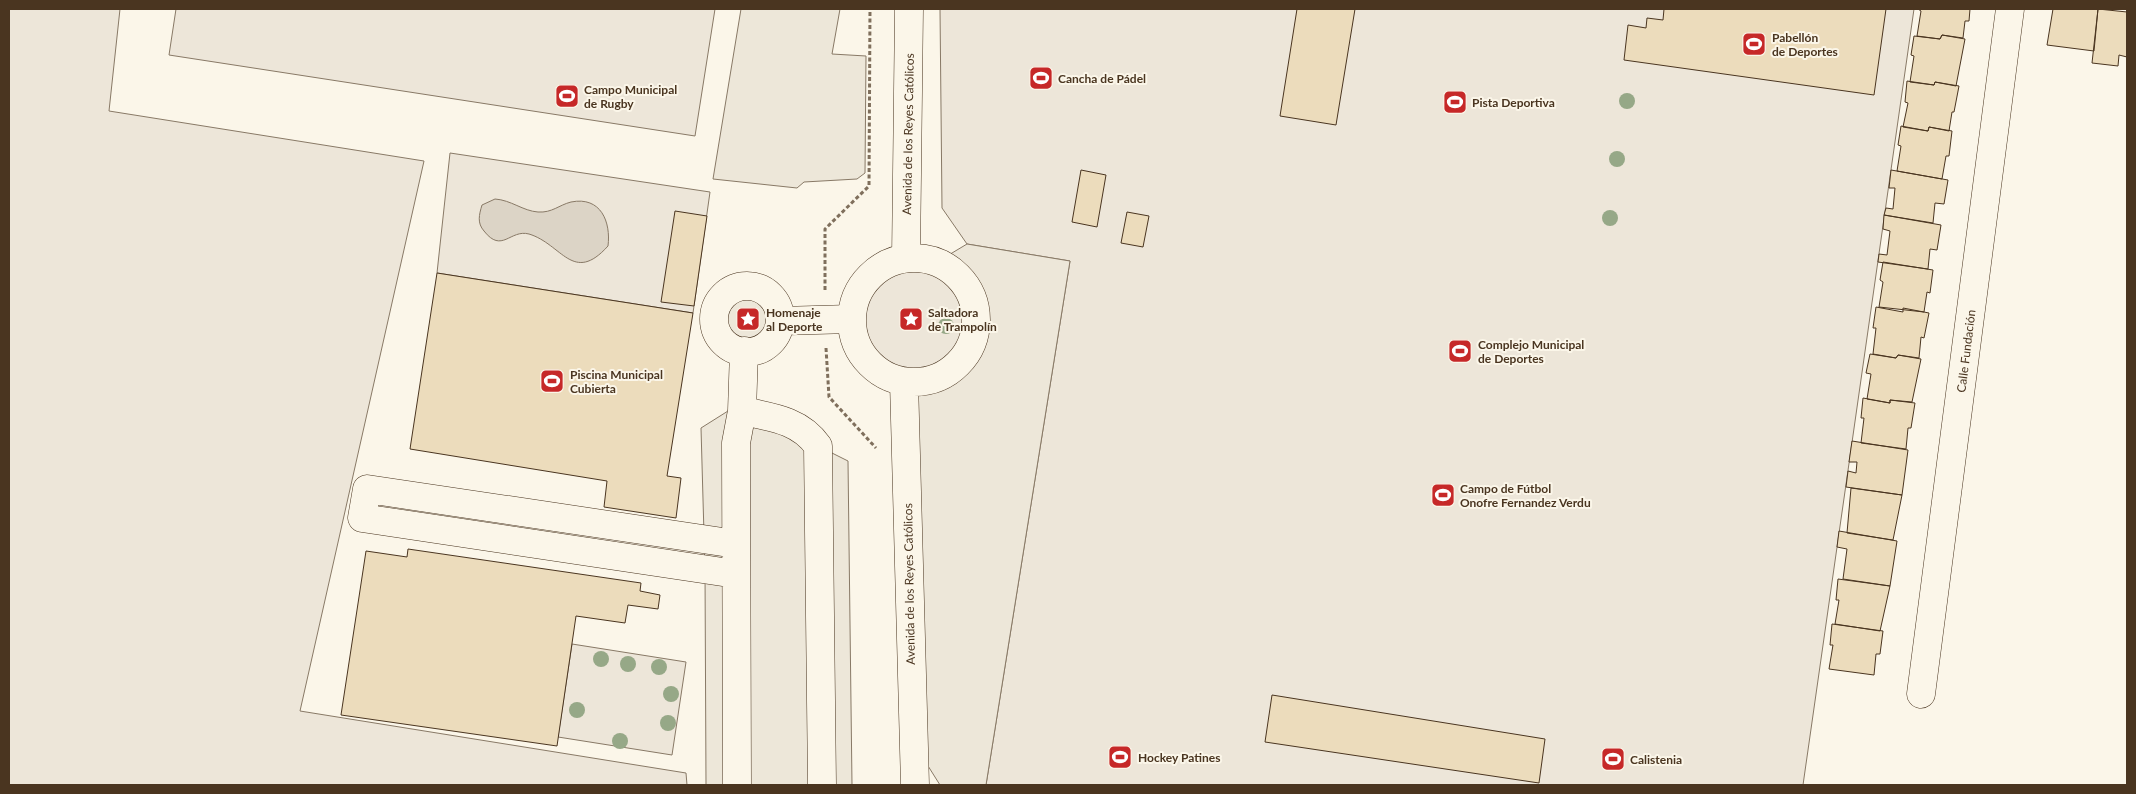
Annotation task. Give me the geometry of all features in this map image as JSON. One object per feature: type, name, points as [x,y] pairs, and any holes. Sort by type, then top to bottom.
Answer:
[{"type":"street","name":"Avenida de los Reyes Católicos","points":[[906,258],[909,9]]},
{"type":"street","name":"Calle Fundación","points":[[1922,694],[2010,9]]},
{"type":"street","points":[[906,258],[922,258],[937,262],[955,274],[968,290],[975,311],[975,332],[968,352],[954,368],[935,379],[914,383],[887,377],[872,367],[860,354],[851,320],[854,302],[868,279],[889,263],[906,258]]},
{"type":"street","points":[[745,286],[761,289],[774,299],[779,309],[780,321],[772,340],[764,347],[744,352],[734,349],[718,335],[714,314],[724,295],[734,289],[745,286]]},
{"type":"street","points":[[780,321],[851,320]]},
{"type":"street","points":[[737,785],[736,443],[742,411],[744,352]]},
{"type":"street","name":"Avenida de los Reyes Católicos","points":[[904,382],[915,785]]},
{"type":"street","points":[[742,411],[786,420],[810,434],[818,446],[822,785]]},
{"type":"street","points":[[736,544],[366,489],[362,518],[736,574]]},
{"type":"path","points":[[870,9],[869,186],[825,228],[824,320],[828,397],[879,451]]},
{"type":"shaded area","points":[[9,9],[120,9],[109,111],[424,161],[300,711],[686,773],[687,785],[9,785]]},
{"type":"shaded area","name":"Campo Municipal de Rugby","points":[[176,9],[715,9],[695,136],[169,55]]},
{"type":"shaded area","points":[[741,9],[840,9],[832,54],[866,56],[865,173],[857,179],[804,182],[797,188],[713,179]]},
{"type":"shaded area","name":"Complejo Municipal de Deportes","points":[[940,9],[1914,9],[1803,785],[986,785],[1070,261],[967,244],[942,208]]},
{"type":"shaded area","points":[[450,153],[710,192],[693,313],[437,273]]},
{"type":"shaded area","points":[[495,199],[538,212],[551,210],[571,202],[581,201],[590,203],[597,207],[606,220],[609,237],[608,246],[596,257],[586,262],[576,262],[529,234],[522,233],[501,241],[490,238],[480,225],[479,219],[482,205]]},
{"type":"shaded area","points":[[967,244],[1070,261],[986,785],[940,785],[913,742],[914,383],[935,379],[954,368],[967,352],[975,332],[975,311],[968,290],[955,274],[937,262]]},
{"type":"shaded area","points":[[914,265],[935,269],[953,281],[965,299],[969,320],[965,341],[953,359],[935,371],[914,375],[893,371],[875,359],[863,341],[859,320],[863,299],[875,281],[893,269]]},
{"type":"shaded area","points":[[741,291],[753,291],[763,295],[771,303],[775,319],[771,335],[763,343],[753,347],[741,347],[731,343],[723,335],[719,325],[719,313],[723,303],[731,295]]},
{"type":"shaded area","points":[[728,411],[818,446],[848,461],[852,785],[706,785],[705,570],[701,428]]},
{"type":"shaded area","points":[[572,644],[686,662],[672,755],[558,737]]},
{"type":"building","points":[[1297,9],[1355,9],[1336,125],[1280,116]]},
{"type":"building","name":"Pabellón de Deportes","points":[[1664,9],[1886,9],[1874,95],[1624,60],[1628,25],[1646,28],[1647,18],[1663,20]]},
{"type":"building","points":[[1918,9],[1970,9],[1969,21],[1965,21],[1963,38],[1942,35],[1940,39],[1917,36],[1921,11]]},
{"type":"building","points":[[2053,9],[2098,9],[2094,51],[2047,45]]},
{"type":"building","points":[[2098,9],[2127,12],[2127,57],[2119,55],[2118,66],[2092,63]]},
{"type":"building","points":[[1942,35],[1965,39],[1956,86],[1935,82],[1934,85],[1910,82],[1914,56],[1911,55],[1914,36],[1940,39]]},
{"type":"building","points":[[1907,81],[1934,85],[1935,82],[1959,86],[1949,131],[1929,127],[1928,131],[1903,127],[1908,103],[1905,102]]},
{"type":"building","points":[[1901,126],[1928,131],[1929,127],[1952,131],[1949,156],[1946,156],[1942,179],[1897,171],[1901,146],[1898,145]]},
{"type":"building","points":[[1081,170],[1106,175],[1097,227],[1072,222]]},
{"type":"building","points":[[1891,170],[1948,180],[1944,204],[1935,203],[1933,223],[1884,215],[1886,208],[1893,209],[1895,188],[1889,188]]},
{"type":"building","points":[[675,211],[707,216],[694,306],[661,302]]},
{"type":"building","points":[[1127,212],[1149,216],[1143,247],[1121,243]]},
{"type":"building","points":[[1884,215],[1941,225],[1937,250],[1930,249],[1928,269],[1878,262],[1879,254],[1887,255],[1890,231],[1883,229]]},
{"type":"building","points":[[1883,262],[1933,270],[1930,293],[1927,292],[1924,312],[1879,307],[1883,282],[1880,280]]},
{"type":"building","name":"Piscina Municipal Cubierta","points":[[437,273],[693,313],[667,476],[681,478],[676,518],[604,507],[607,481],[410,449]]},
{"type":"building","points":[[1876,307],[1903,312],[1903,308],[1929,313],[1924,338],[1921,337],[1919,358],[1898,355],[1896,358],[1873,354],[1876,328],[1873,328]]},
{"type":"building","points":[[1870,354],[1896,358],[1898,355],[1921,359],[1912,402],[1890,400],[1890,403],[1867,399],[1871,374],[1866,373]]},
{"type":"building","points":[[1863,398],[1890,403],[1890,400],[1915,403],[1911,428],[1908,428],[1906,449],[1861,443],[1864,418],[1861,418]]},
{"type":"building","points":[[1852,441],[1908,450],[1902,495],[1846,487],[1848,471],[1856,473],[1857,462],[1849,462]]},
{"type":"building","points":[[1851,488],[1902,495],[1893,540],[1847,533]]},
{"type":"building","points":[[1839,531],[1897,541],[1890,586],[1843,579],[1847,549],[1837,547]]},
{"type":"building","points":[[408,549],[641,583],[640,591],[660,595],[658,609],[628,605],[625,623],[576,616],[557,746],[341,715],[366,551],[407,557]]},
{"type":"building","points":[[1838,579],[1890,586],[1880,631],[1835,624],[1839,600],[1836,600]]},
{"type":"building","points":[[1832,624],[1883,631],[1880,654],[1876,654],[1874,675],[1829,669],[1833,645],[1830,645]]},
{"type":"building","points":[[1272,695],[1545,739],[1539,783],[1265,742]]},
{"type":"place","name":"Pabellón de Deportes","points":[[1754,44]]},
{"type":"place","name":"Cancha de Pádel","points":[[1041,78]]},
{"type":"place","name":"Campo Municipal de Rugby","points":[[567,96]]},
{"type":"place","name":"Pista Deportiva","points":[[1455,102]]},
{"type":"place","name":"Homenaje al Deporte","points":[[748,319]]},
{"type":"place","name":"Saltadora de Trampolín","points":[[911,319]]},
{"type":"place","name":"Complejo Municipal de Deportes","points":[[1460,351]]},
{"type":"place","name":"Piscina Municipal Cubierta","points":[[552,381]]},
{"type":"place","name":"Campo de Fútbol Onofre Fernandez Verdu","points":[[1443,495]]},
{"type":"place","name":"Hockey Patines","points":[[1120,757]]},
{"type":"place","name":"Calistenia","points":[[1613,759]]}]
